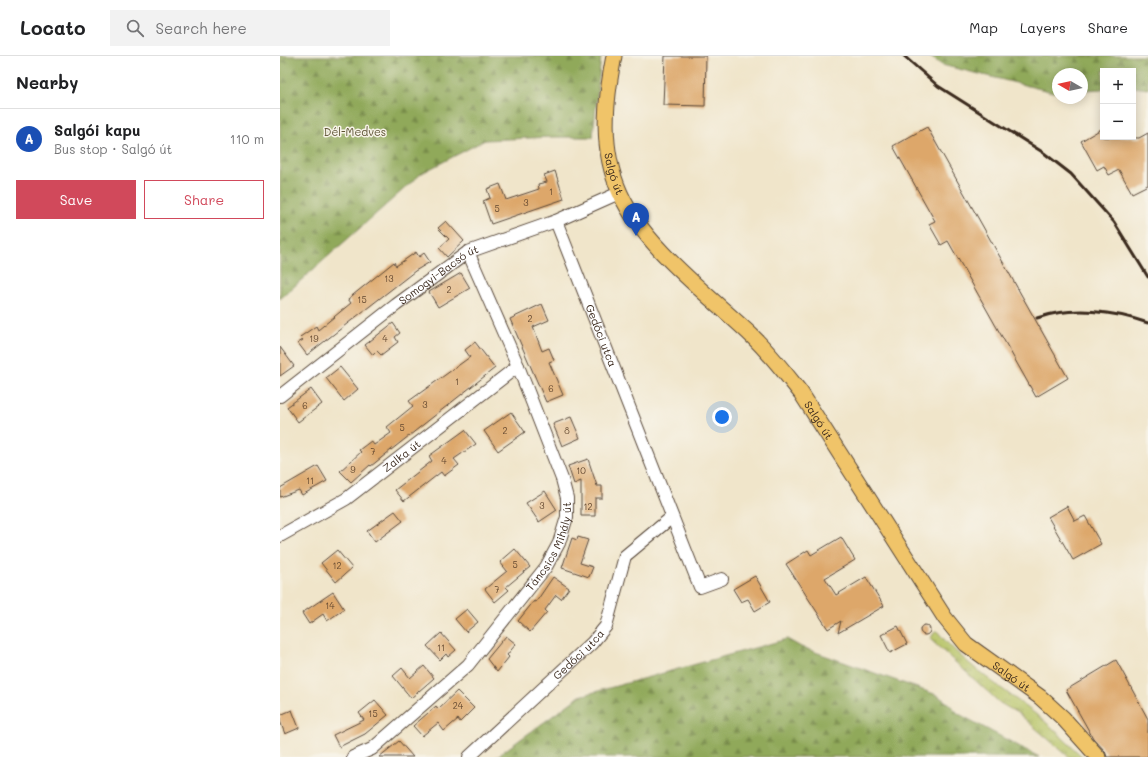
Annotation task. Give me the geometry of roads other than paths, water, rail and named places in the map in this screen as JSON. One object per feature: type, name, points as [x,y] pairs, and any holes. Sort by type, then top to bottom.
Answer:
[{"type":"main road","name":"Salgó út","points":[[614,56],[605,112],[606,136],[612,169],[619,193],[635,220],[661,251],[753,337],[801,393],[934,604],[966,644],[1040,697],[1063,718],[1098,757]]},
{"type":"street","name":"Somogyi-Bacsó út","points":[[280,396],[396,305],[468,252],[556,221],[619,193]]},
{"type":"street","name":"Gedőci utca","points":[[556,221],[700,587],[722,579]]},
{"type":"street","name":"Táncsics Mihály út","points":[[353,757],[372,749],[468,665],[546,567],[559,543],[567,517],[568,498],[562,479],[518,366],[468,252]]},
{"type":"street","name":"Zalka út","points":[[280,536],[346,499],[518,366]]},
{"type":"street","name":"Gedőci utca","points":[[469,757],[592,643],[606,626],[625,556],[672,517]]},
{"type":"railway","points":[[904,56],[938,86],[1044,153],[1071,174],[1114,222],[1148,277]]},
{"type":"railway","points":[[1037,318],[1050,314],[1079,311],[1121,315],[1148,323]]},
{"type":"place","name":"Salgói kapu","points":[[636,236]]},
{"type":"park label","name":"Dél-Medves","points":[[355,132]]}]
